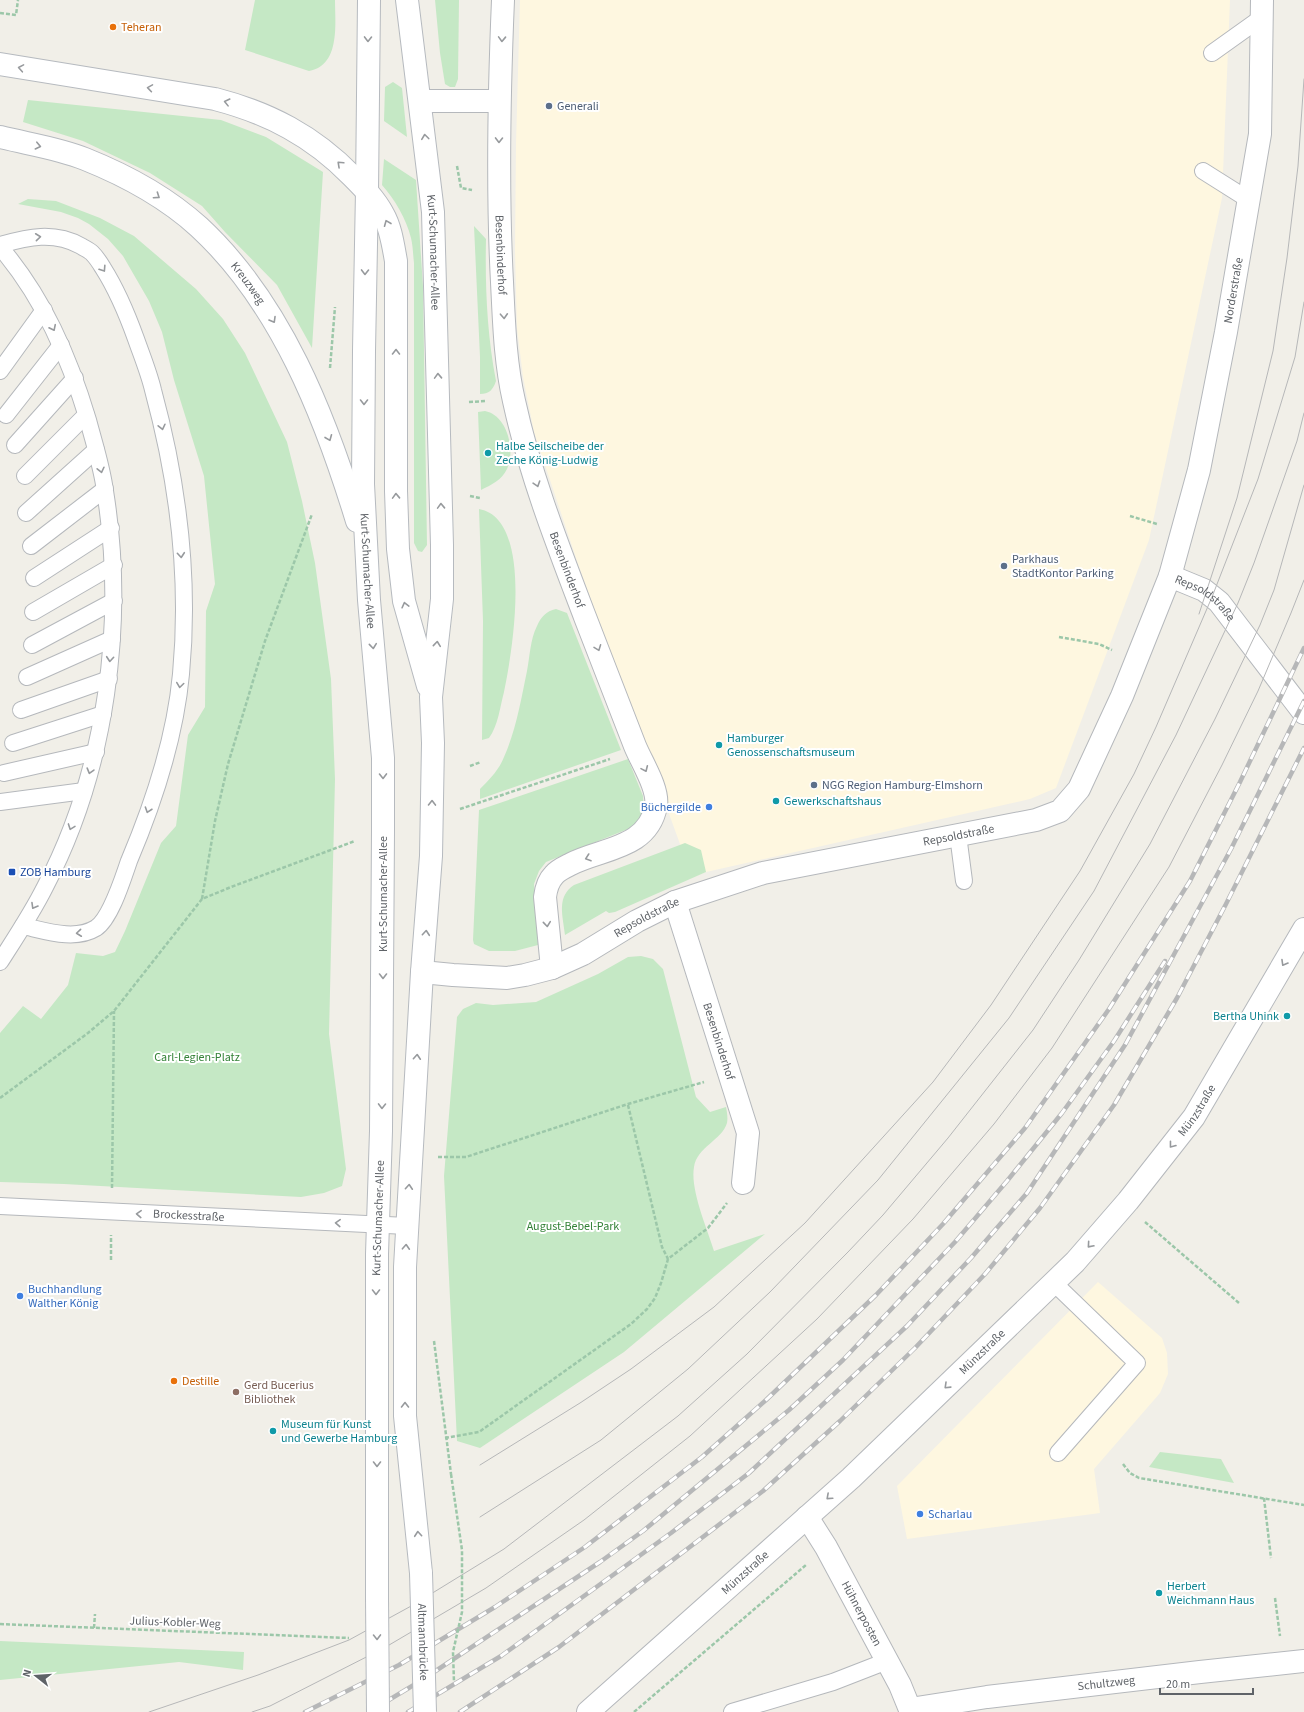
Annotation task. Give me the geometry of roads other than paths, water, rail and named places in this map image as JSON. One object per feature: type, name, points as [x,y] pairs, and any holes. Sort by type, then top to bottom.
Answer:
[{"type":"main road","name":"Kurt-Schumacher-Allee","points":[[369,0],[364,484],[366,551],[382,758],[383,1016],[381,1131],[377,1225],[378,1712]]},
{"type":"main road","name":"Kurt-Schumacher-Allee","points":[[407,0],[412,45],[421,101],[433,212],[442,545],[442,599],[431,697],[433,743],[431,856],[422,972],[405,1268],[405,1416],[421,1573]]},
{"type":"main road","name":"Besenbinderhof","points":[[503,0],[499,101],[498,193],[504,328],[513,399],[529,458],[553,532],[637,750],[653,787],[657,803],[652,821],[642,833],[626,844],[575,862],[555,872],[547,886],[545,897],[552,968]]},
{"type":"main road","name":"Norderstraße","points":[[1170,576],[1199,470],[1226,332],[1260,134],[1262,9]]},
{"type":"main road","points":[[0,64],[215,99],[240,106],[267,116],[317,144],[338,162],[367,191]]},
{"type":"main road","points":[[421,101],[499,101]]},
{"type":"main road","name":"Kreuzweg","points":[[0,137],[53,149],[83,158],[117,173],[142,186],[172,206],[197,226],[217,245],[262,301],[304,378],[336,455],[366,551]]},
{"type":"main road","name":"Kurt-Schumacher-Allee","points":[[367,191],[383,213],[393,245],[396,261],[396,491],[398,549],[404,601],[431,697]]},
{"type":"main road","name":"Repsoldstraße","points":[[422,972],[453,976],[507,978],[525,975],[552,968],[583,954],[637,921],[675,902],[763,873],[1036,820],[1060,811],[1079,789],[1122,696],[1170,576],[1204,590],[1219,602],[1304,713]]},
{"type":"main road","name":"Besenbinderhof","points":[[675,902],[748,1133],[743,1183]]},
{"type":"main road","name":"Münzstraße","points":[[588,1712],[856,1472],[1075,1262],[1125,1205],[1194,1117],[1304,929]]},
{"type":"main road","name":"Hühnerposten","points":[[807,1517],[826,1547],[900,1685],[910,1710]]},
{"type":"main road","name":"Altmannbrücke","points":[[421,1573],[424,1712]]},
{"type":"main road","name":"Schultzweg","points":[[910,1710],[994,1696],[1200,1672],[1294,1663]]},
{"type":"lane","points":[[1212,53],[1262,9]]},
{"type":"lane","points":[[1203,171],[1249,200]]},
{"type":"lane","points":[[0,962],[46,886],[67,837],[84,790],[96,752],[109,679],[112,639],[114,565],[111,528],[105,489],[96,450],[75,378],[61,345],[44,310],[29,285],[0,246],[41,236],[58,237],[75,243],[92,253],[114,285],[130,323],[153,388],[172,472],[183,568],[185,627],[181,677],[174,721],[162,772],[139,838],[104,920],[98,926],[87,932],[75,934],[55,933],[23,926]]},
{"type":"lane","points":[[0,371],[44,310]]},
{"type":"lane","points":[[6,415],[61,345]]},
{"type":"lane","points":[[15,445],[75,378]]},
{"type":"lane","points":[[25,476],[86,415]]},
{"type":"lane","points":[[26,512],[96,450]]},
{"type":"lane","points":[[31,546],[105,489]]},
{"type":"lane","points":[[34,578],[111,528]]},
{"type":"lane","points":[[33,612],[114,565]]},
{"type":"lane","points":[[32,645],[114,601]]},
{"type":"lane","points":[[27,677],[112,639]]},
{"type":"lane","points":[[21,710],[109,679]]},
{"type":"lane","points":[[13,743],[103,714]]},
{"type":"lane","points":[[4,773],[96,752]]},
{"type":"lane","points":[[0,802],[84,790]]},
{"type":"lane","points":[[958,836],[964,881]]},
{"type":"lane","name":"Brockesstraße","points":[[0,1206],[407,1226]]},
{"type":"lane","points":[[1054,1283],[1137,1363],[1058,1453]]},
{"type":"lane","points":[[732,1712],[833,1682],[887,1661]]},
{"type":"tram line","points":[[1199,614],[1237,498],[1273,351],[1287,258],[1298,166],[1304,79]]},
{"type":"tram line","points":[[480,1465],[580,1403],[631,1369],[714,1307],[805,1223],[933,1082],[991,1005],[1080,871],[1134,774],[1156,727],[1212,597],[1258,479],[1295,357],[1304,302]]},
{"type":"tram line","points":[[480,1517],[601,1440],[688,1369],[770,1292],[878,1180],[1009,1018],[1094,891],[1176,735],[1238,603],[1254,563],[1297,441],[1304,413]]},
{"type":"tram line","points":[[149,1712],[258,1675],[349,1640],[413,1605],[504,1549],[678,1416],[747,1354],[883,1215],[948,1138],[1033,1030],[1079,960],[1150,844],[1215,719],[1260,625],[1274,590],[1304,485]]},
{"type":"tram line","points":[[252,1712],[270,1706],[384,1648],[486,1588],[584,1520],[690,1436],[817,1319],[913,1219],[994,1124],[1052,1048],[1169,867],[1222,765],[1258,691],[1304,580]]},
{"type":"railway","points":[[305,1712],[399,1665],[495,1607],[585,1547],[702,1457],[766,1400],[876,1295],[943,1224],[1025,1128],[1109,1009],[1190,881],[1240,782],[1304,648]]},
{"type":"railway","points":[[408,1712],[501,1656],[671,1533],[749,1473],[907,1326],[971,1258],[1027,1193],[1125,1045],[1231,849],[1304,701]]},
{"type":"railway","points":[[460,1712],[559,1647],[763,1491],[840,1421],[915,1348],[985,1274],[1040,1208],[1114,1105],[1177,998],[1304,748]]},
{"type":"railway","points":[[369,1712],[422,1680],[600,1562],[643,1531],[789,1410],[843,1360],[955,1242],[1062,1113],[1114,1041],[1165,961]]},
{"type":"place","name":"Teheran","points":[[113,27]]},
{"type":"place","name":"Generali","points":[[549,106]]},
{"type":"place","name":"Halbe Seilscheibe der Zeche König-Ludwig","points":[[488,453]]},
{"type":"place","name":"Parkhaus StadtKontor Parking","points":[[1004,566]]},
{"type":"place","name":"Hamburger Genossenschaftsmuseum","points":[[719,745]]},
{"type":"place","name":"NGG Region Hamburg-Elmshorn","points":[[814,785]]},
{"type":"place","name":"Gewerkschaftshaus","points":[[776,801]]},
{"type":"place","name":"Büchergilde","points":[[709,807]]},
{"type":"place","name":"ZOB Hamburg","points":[[12,872]]},
{"type":"place","name":"Bertha Uhink","points":[[1287,1016]]},
{"type":"place","name":"Buchhandlung Walther König","points":[[20,1296]]},
{"type":"place","name":"Destille","points":[[174,1381]]},
{"type":"place","name":"Gerd Bucerius Bibliothek","points":[[236,1392]]},
{"type":"place","name":"Museum für Kunst und Gewerbe Hamburg","points":[[273,1431]]},
{"type":"place","name":"Scharlau","points":[[920,1514]]},
{"type":"place","name":"Herbert Weichmann Haus","points":[[1159,1593]]},
{"type":"park label","name":"Carl-Legien-Platz","points":[[197,1057]]},
{"type":"park label","name":"August-Bebel-Park","points":[[573,1226]]}]
